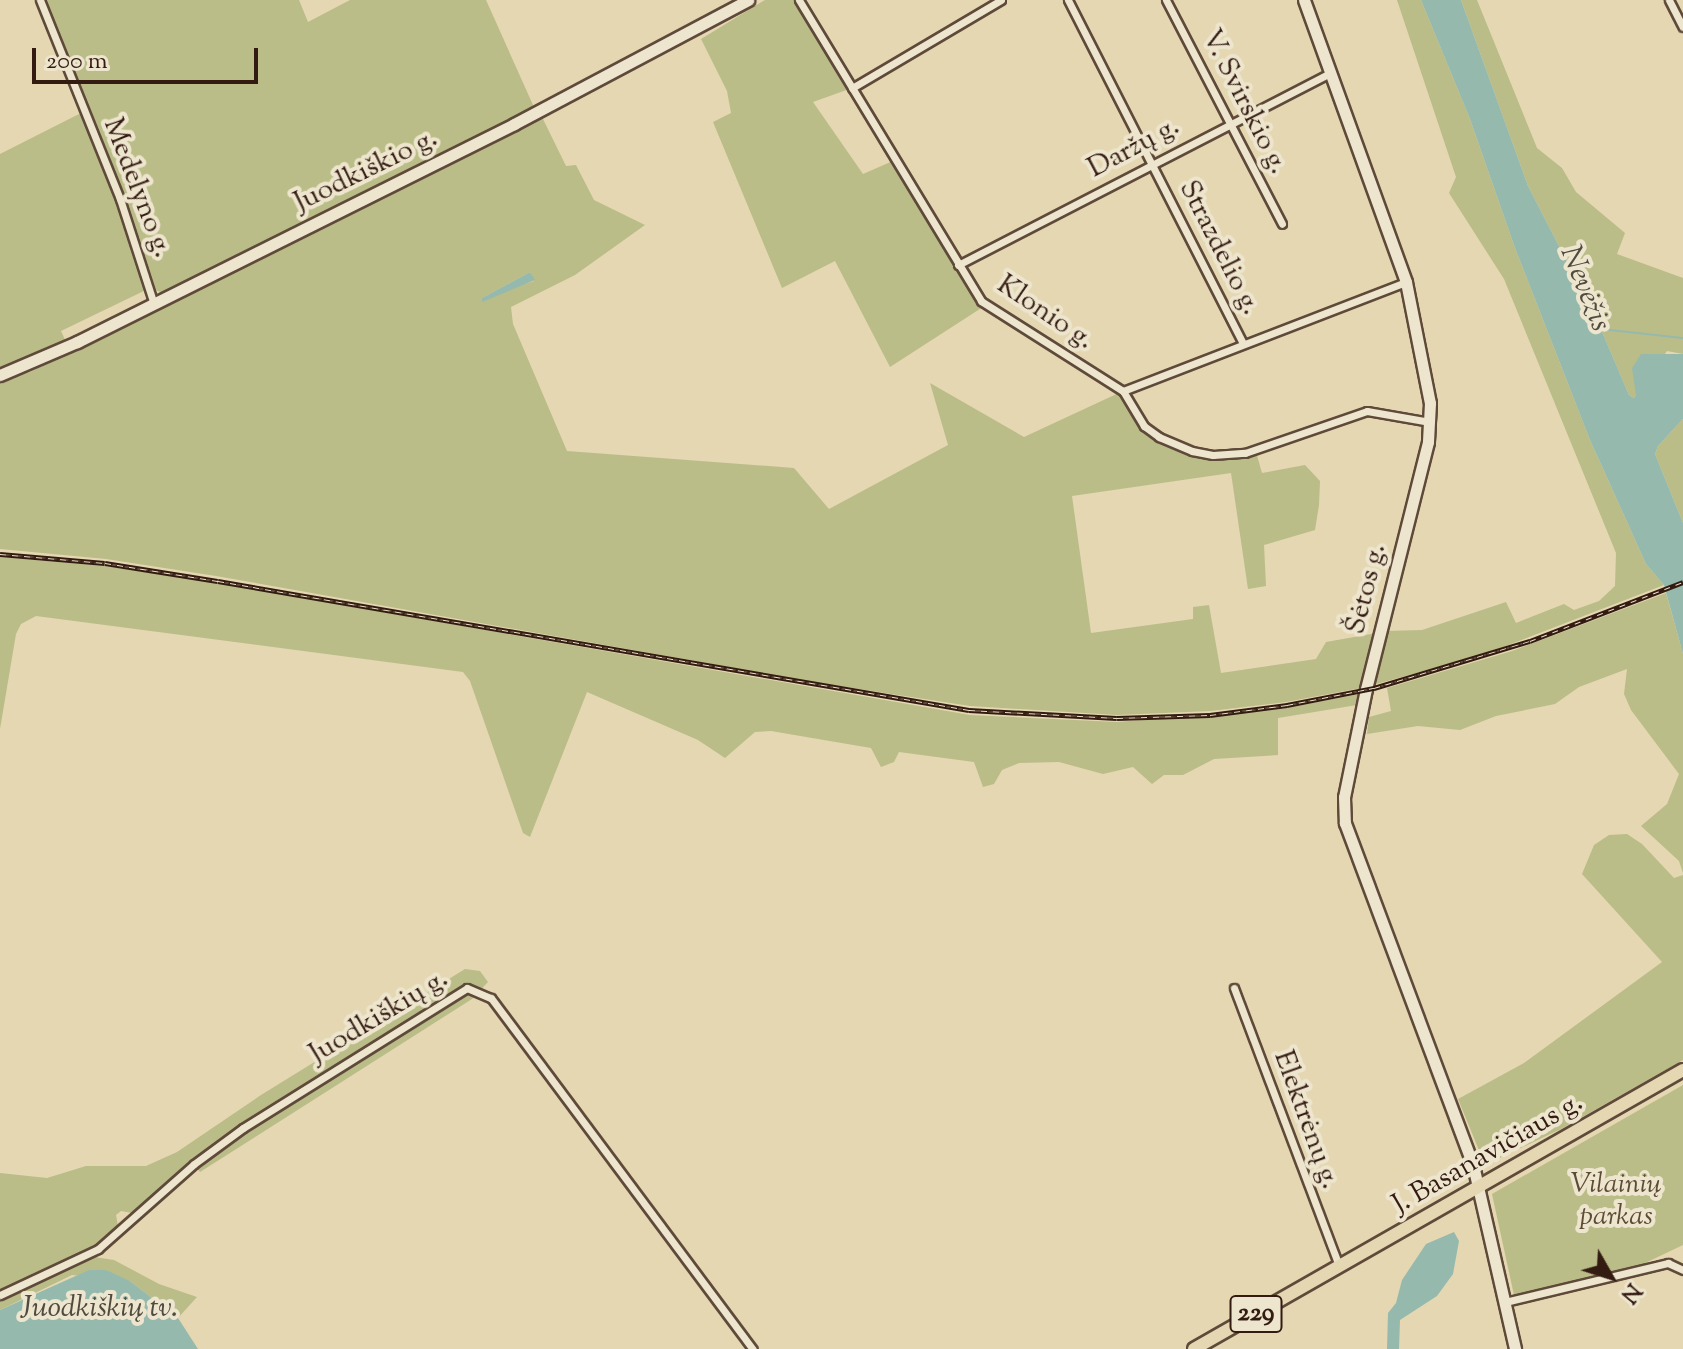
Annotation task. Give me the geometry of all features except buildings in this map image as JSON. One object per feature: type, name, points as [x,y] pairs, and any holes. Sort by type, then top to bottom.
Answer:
[{"type":"main road","name":"Juodkiškio g.","points":[[0,375],[154,304],[528,117],[748,0]]},
{"type":"main road","name":"Šėtos g.","points":[[1304,0],[1406,282],[1428,386],[1430,422],[1366,689],[1343,810],[1356,860],[1473,1165],[1515,1349]]},
{"type":"main road","name":"J. Basanavičiaus g.","points":[[1194,1349],[1683,1070]]},
{"type":"street","name":"Medelyno g.","points":[[40,0],[120,199],[154,304]]},
{"type":"street","name":"Klonio g.","points":[[799,0],[981,301],[1123,391]]},
{"type":"street","points":[[852,88],[1001,0]]},
{"type":"street","name":"Strazdelio g.","points":[[1068,0],[1243,344]]},
{"type":"street","name":"V. Svirskio g.","points":[[1166,0],[1282,224]]},
{"type":"street","points":[[1669,0],[1683,27]]},
{"type":"street","name":"Daržų g.","points":[[958,265],[1330,73]]},
{"type":"street","points":[[1406,282],[1123,391],[1144,426],[1159,437],[1213,455],[1245,453],[1367,411],[1430,422]]},
{"type":"street","name":"Juodkiškių g.","points":[[0,1295],[98,1249],[194,1164],[243,1128],[467,988],[491,998],[753,1349]]},
{"type":"street","name":"Elektrėnų g.","points":[[1234,988],[1339,1267]]},
{"type":"street","points":[[1505,1302],[1668,1263],[1683,1270]]},
{"type":"green space","points":[[40,0],[299,0],[308,22],[350,0],[486,0],[533,105],[531,109],[163,293],[150,288],[61,331],[66,342],[0,370],[0,154],[85,111]]},
{"type":"green space","points":[[765,0],[794,0],[852,88],[813,102],[863,174],[895,160],[986,305],[890,367],[835,261],[782,288],[713,122],[731,113],[727,91],[701,39]]},
{"type":"green space","points":[[1397,0],[1421,0],[1470,119],[1515,248],[1590,440],[1646,564],[1664,585],[1485,654],[1373,685],[1386,631],[1422,630],[1506,602],[1516,623],[1564,604],[1574,610],[1599,601],[1615,586],[1616,553],[1504,279],[1449,193],[1456,177]]},
{"type":"green space","points":[[1461,0],[1477,0],[1537,148],[1562,168],[1576,192],[1625,233],[1617,254],[1683,278],[1683,354],[1667,351],[1634,398],[1629,395],[1597,320],[1528,186]]},
{"type":"green space","points":[[542,117],[566,166],[576,165],[594,200],[645,225],[575,275],[511,307],[513,324],[567,451],[794,468],[829,509],[948,445],[930,383],[1024,437],[1123,391],[1144,426],[1213,455],[1256,452],[1262,473],[1305,465],[1320,481],[1319,505],[1315,530],[1264,545],[1266,586],[1248,589],[1231,473],[1072,496],[1091,633],[1193,619],[1193,607],[1209,605],[1221,673],[1316,659],[1326,642],[1377,633],[1361,688],[1286,702],[1211,711],[1117,715],[970,706],[813,682],[216,576],[106,559],[0,549],[0,381],[30,372]],"holes":[[[530,272],[534,281],[482,298]]]},
{"type":"green space","points":[[1683,419],[1683,523],[1655,454],[1658,446]]},
{"type":"green space","points":[[0,557],[105,566],[217,583],[970,715],[1117,722],[1287,708],[1359,694],[1357,705],[1278,718],[1278,755],[1214,759],[1183,775],[1164,775],[1152,784],[1133,767],[1103,774],[1059,762],[1019,763],[1002,770],[994,784],[983,787],[974,762],[899,752],[894,762],[881,767],[871,748],[771,731],[755,732],[725,758],[698,740],[587,692],[530,837],[523,833],[470,681],[463,672],[36,616],[21,624],[16,634],[0,729]]},
{"type":"green space","points":[[1666,593],[1683,654],[1683,873],[1679,861],[1641,826],[1667,804],[1679,774],[1631,710],[1624,694],[1627,669],[1579,687],[1555,704],[1496,716],[1460,730],[1418,726],[1367,734],[1369,717],[1391,711],[1387,688],[1512,651]]},
{"type":"green space","points":[[1627,834],[1642,844],[1674,878],[1683,875],[1683,1060],[1561,1129],[1485,1165],[1458,1099],[1524,1063],[1662,962],[1582,874],[1594,845],[1609,835]]},
{"type":"green space","points":[[465,969],[480,971],[488,982],[472,999],[200,1172],[190,1160],[132,1213],[121,1211],[116,1215],[118,1226],[90,1249],[94,1257],[114,1260],[159,1284],[197,1297],[178,1318],[130,1281],[72,1275],[0,1310],[0,1173],[47,1178],[86,1166],[146,1166],[177,1152],[261,1095]]},
{"type":"green space","name":"Vilainių parkas","points":[[1683,1085],[1683,1245],[1643,1264],[1514,1295],[1492,1194]]},
{"type":"water","points":[[1421,0],[1461,0],[1528,186],[1597,320],[1629,395],[1634,398],[1636,395],[1632,368],[1641,354],[1683,354],[1683,419],[1658,446],[1655,454],[1683,523],[1683,654],[1664,585],[1646,564],[1590,440],[1515,248],[1470,119]]},
{"type":"water","points":[[530,272],[535,280],[482,302],[482,298]]},
{"type":"water","points":[[1454,1232],[1459,1241],[1453,1274],[1437,1296],[1400,1320],[1399,1349],[1387,1349],[1388,1313],[1396,1303],[1402,1280],[1426,1244]]},
{"type":"water","name":"Juodkiškių tv.","points":[[89,1270],[106,1270],[130,1281],[178,1318],[198,1349],[0,1349],[0,1310]]},
{"type":"waterway","name":"Nevėžis","points":[[1601,329],[1683,338]]},
{"type":"railway","points":[[0,554],[105,563],[218,581],[969,710],[1117,718],[1210,715],[1287,705],[1374,688],[1530,641],[1683,582]]}]
